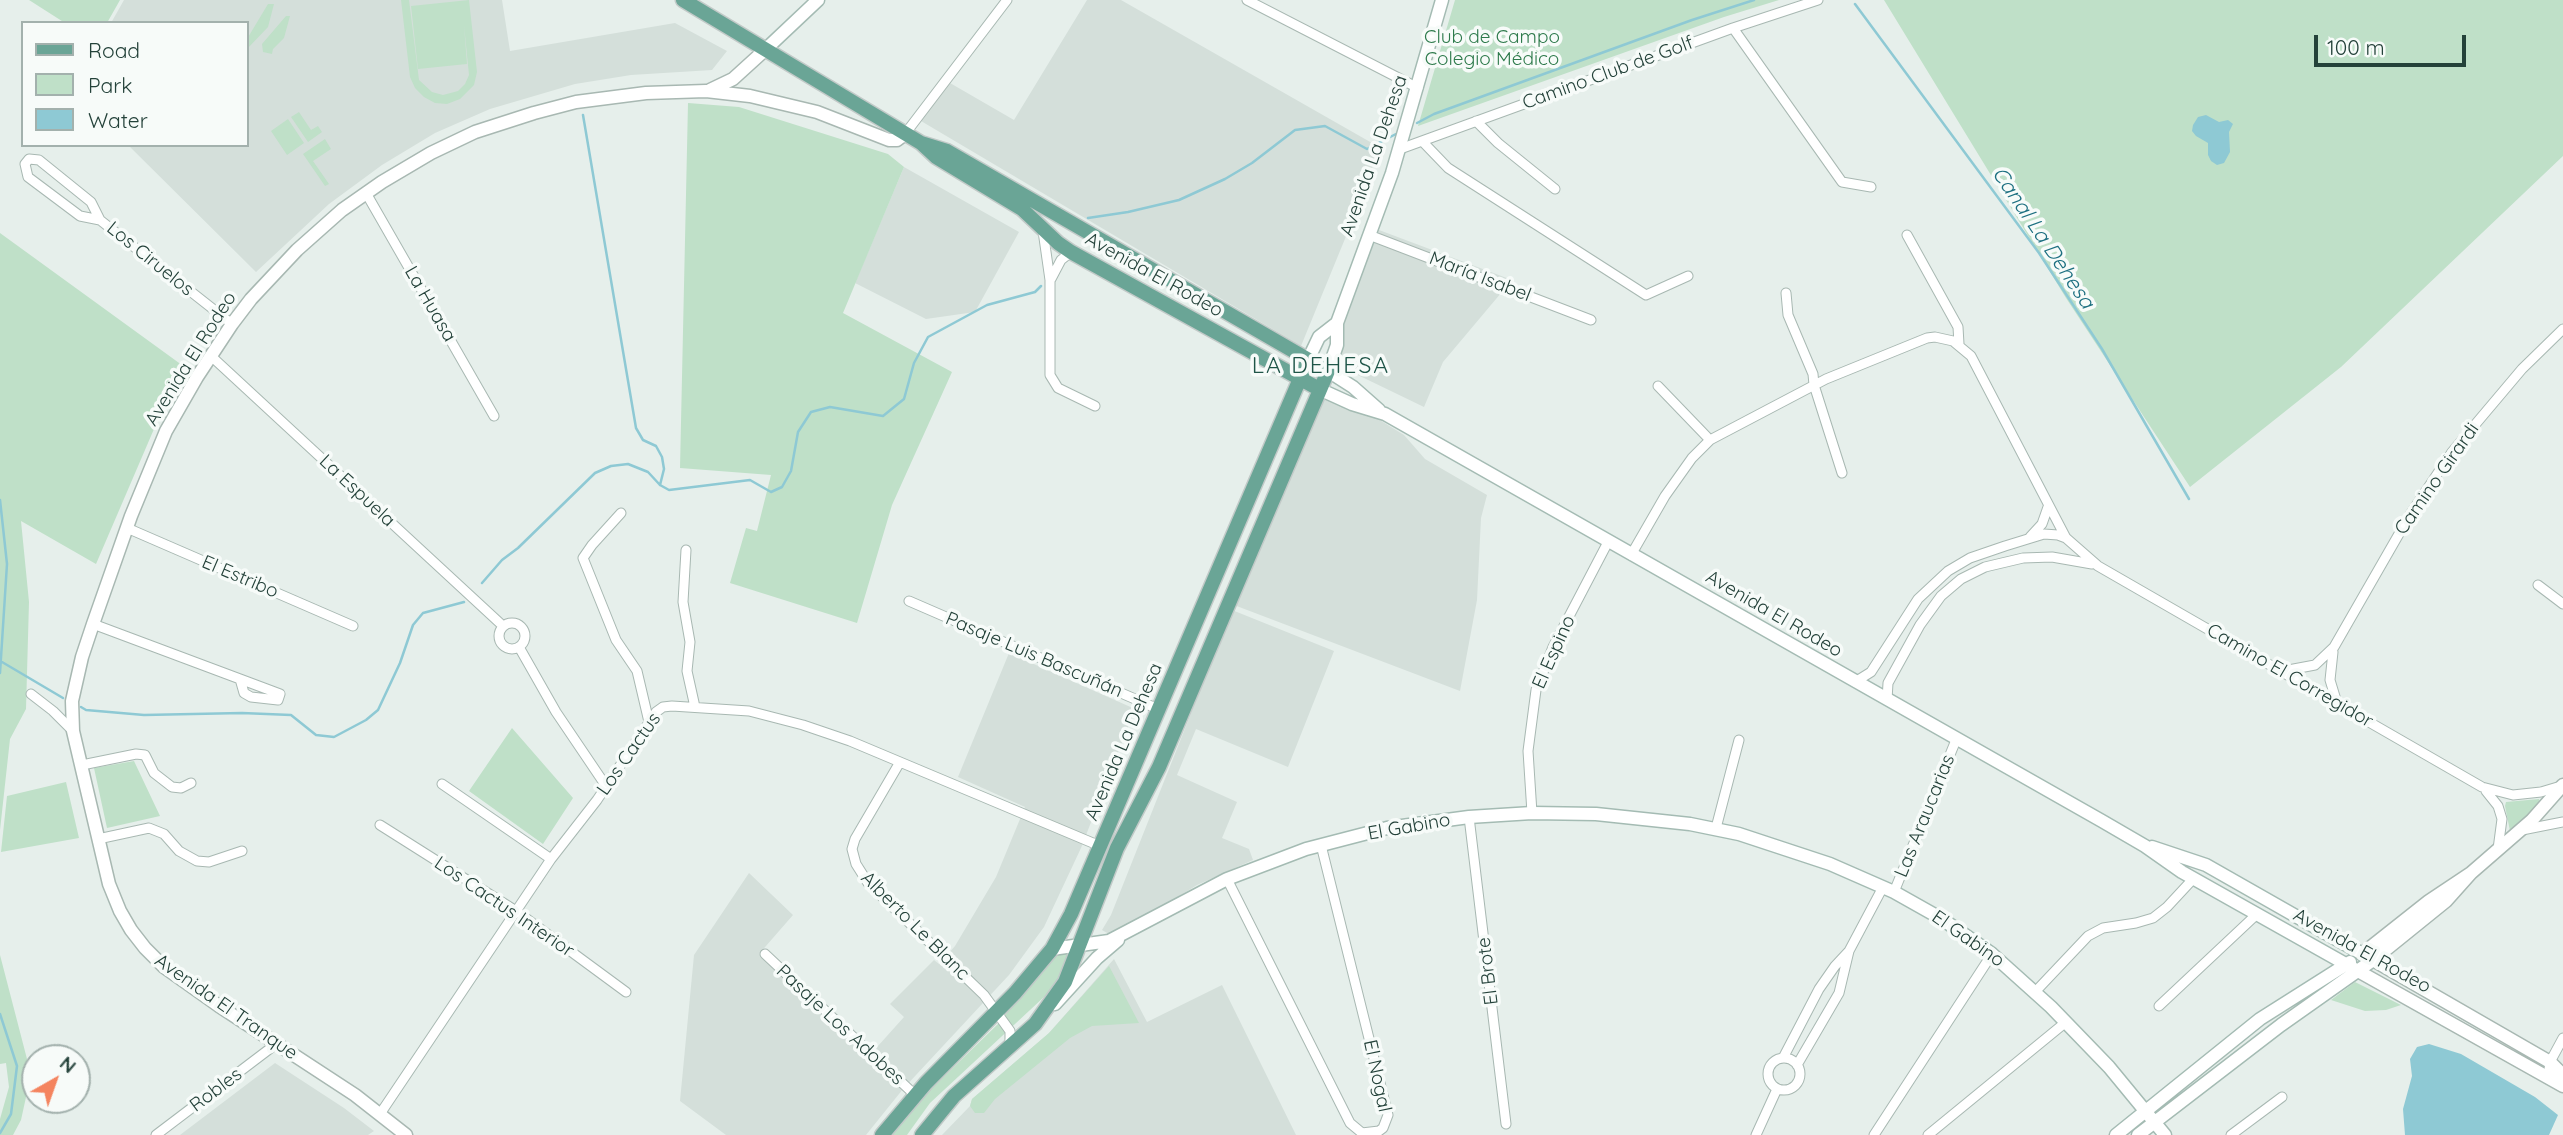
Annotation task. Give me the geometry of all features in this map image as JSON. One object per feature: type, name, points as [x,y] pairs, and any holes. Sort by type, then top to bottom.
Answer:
[{"type":"main road","name":"Avenida El Rodeo","points":[[683,0],[905,134],[921,143],[947,151],[1328,371],[1353,387],[1385,414],[2145,846],[2173,867],[2563,1086]]},
{"type":"main road","points":[[706,91],[741,74],[818,0]]},
{"type":"main road","name":"Avenida La Dehesa","points":[[922,1135],[954,1096],[1035,1024],[1065,982],[1117,848],[1159,767],[1328,371],[1337,345],[1337,323],[1399,149],[1443,0]]},
{"type":"main road","points":[[741,74],[740,85],[750,96]]},
{"type":"main road","name":"Avenida El Rodeo","points":[[74,731],[72,701],[82,657],[127,528],[163,437],[211,356],[251,299],[297,250],[337,214],[366,193],[453,141],[526,115],[604,98],[646,93],[706,91],[750,96],[817,111],[889,140],[897,140],[905,134]]},
{"type":"main road","name":"Avenida El Rodeo","points":[[921,143],[936,157],[1023,209],[1071,252],[1300,379],[1353,404],[1385,414]]},
{"type":"main road","points":[[1203,325],[1219,324],[1222,318],[1219,308]]},
{"type":"main road","name":"Avenida La Dehesa","points":[[882,1135],[915,1095],[998,1012],[1052,948],[1071,914],[1101,846],[1308,360],[1319,337],[1337,323]]},
{"type":"main road","name":"Avenida El Tranque","points":[[74,731],[107,877],[120,911],[145,948],[184,982],[329,1077],[406,1135]]},
{"type":"main road","points":[[2138,1135],[2367,957],[2407,917],[2471,873],[2521,831],[2563,785]]},
{"type":"main road","name":"El Gabino","points":[[1052,948],[1109,942],[1227,879],[1321,845],[1387,828],[1469,817],[1532,813],[1612,815],[1716,828],[1830,864],[1888,889],[1942,919],[1992,954],[2066,1022],[2165,1135]]},
{"type":"main road","name":"Avenida El Rodeo","points":[[2145,846],[2186,856],[2206,865],[2550,1062],[2563,1075]]},
{"type":"main road","name":"El Gabino","points":[[1035,1024],[1097,958],[1123,936]]},
{"type":"main road","points":[[2116,1135],[2260,1019],[2353,968]]},
{"type":"street","points":[[905,134],[1007,0]]},
{"type":"street","name":"Camino Club de Golf","points":[[1399,149],[1818,0]]},
{"type":"street","points":[[1251,1],[1418,88]]},
{"type":"street","points":[[1733,28],[1842,182],[1871,187]]},
{"type":"street","points":[[1476,121],[1498,144],[1555,189]]},
{"type":"street","points":[[1422,141],[1448,168],[1646,295],[1688,276]]},
{"type":"street","name":"Los Ciruelos","points":[[100,220],[80,216],[28,177],[24,164],[29,159],[39,160],[91,202],[100,220],[232,324]]},
{"type":"street","name":"La Huasa","points":[[366,193],[494,416]]},
{"type":"street","points":[[1043,229],[1050,281],[1051,380],[1061,390],[1095,405]]},
{"type":"street","name":"María Isabel","points":[[1369,234],[1591,320]]},
{"type":"street","name":"Camino El Corregidor","points":[[1907,234],[1958,327],[1959,344],[1974,361],[2066,538],[2098,566],[2482,788],[2493,798],[2500,811]]},
{"type":"street","points":[[1050,281],[1057,265],[1071,252]]},
{"type":"street","points":[[1786,293],[1788,315],[1813,373],[1814,385],[1842,472]]},
{"type":"street","name":"Camino Girardi","points":[[2282,671],[2315,666],[2334,647],[2411,513],[2446,461],[2522,369],[2563,329]]},
{"type":"street","points":[[1631,555],[1665,496],[1692,458],[1710,440],[1814,385],[1927,338],[1942,338],[1959,344]]},
{"type":"street","name":"La Espuela","points":[[211,356],[503,626]]},
{"type":"street","points":[[1658,386],[1710,440]]},
{"type":"street","points":[[2027,539],[2042,524],[2048,507]]},
{"type":"street","points":[[621,513],[583,558],[616,640],[638,671],[649,722]]},
{"type":"street","name":"El Estribo","points":[[127,528],[353,626]]},
{"type":"street","points":[[1855,682],[1871,672],[1911,609],[1938,579],[1970,558],[2027,539],[2050,534],[2066,538]]},
{"type":"street","name":"El Espino","points":[[1532,813],[1528,738],[1536,690],[1553,647],[1608,541]]},
{"type":"street","points":[[686,550],[682,602],[691,642],[687,671],[695,707]]},
{"type":"street","name":"Camino El Corregidor","points":[[1887,701],[1888,682],[1930,609],[1961,579],[1998,563],[2034,556],[2069,559],[2098,566]]},
{"type":"street","points":[[2538,585],[2563,604]]},
{"type":"street","name":"Pasaje Luis Bascuñán","points":[[909,601],[1158,709]]},
{"type":"street","points":[[516,623],[523,629],[525,637],[519,647],[508,648],[501,643],[499,634],[503,626],[516,623]]},
{"type":"street","points":[[93,624],[240,679]]},
{"type":"street","points":[[519,647],[556,712],[606,786]]},
{"type":"street","name":"Camino Girardi","points":[[2334,647],[2330,671],[2331,688],[2337,703]]},
{"type":"street","points":[[1871,672],[1883,672],[1888,682]]},
{"type":"street","points":[[31,694],[53,710],[74,731]]},
{"type":"street","name":"Los Cactus","points":[[380,1114],[551,859],[606,786],[656,712],[663,707],[749,711],[830,734],[1101,846]]},
{"type":"street","points":[[1716,828],[1739,740]]},
{"type":"street","name":"Las Araucarias","points":[[1849,951],[1839,993],[1797,1065],[1800,1073],[1798,1083],[1791,1089],[1777,1089],[1770,1082],[1768,1071],[1774,1062],[1783,1058],[1819,989],[1849,951],[1888,889],[1956,740]]},
{"type":"street","points":[[82,765],[136,754],[145,755],[154,773],[172,787],[181,788],[191,783]]},
{"type":"street","name":"Alberto Le Blanc","points":[[900,762],[855,839],[852,849],[856,864],[868,883],[984,995],[1010,1031],[1010,1048]]},
{"type":"street","points":[[442,784],[551,859]]},
{"type":"street","name":"Camino El Corregidor","points":[[2482,788],[2513,795],[2540,792],[2563,785]]},
{"type":"street","points":[[2498,850],[2502,830],[2501,801],[2513,795]]},
{"type":"street","name":"El Brote","points":[[1469,817],[1506,1124]]},
{"type":"street","points":[[2521,831],[2563,822]]},
{"type":"street","name":"Los Cactus Interior","points":[[380,825],[516,911],[626,992]]},
{"type":"street","points":[[99,839],[149,828],[164,834],[179,851],[197,861],[209,862],[242,851]]},
{"type":"street","name":"El Nogal","points":[[1227,879],[1350,1123],[1362,1133],[1379,1130],[1386,1125],[1388,1115],[1321,845]]},
{"type":"street","points":[[2035,992],[2092,933],[2103,928],[2153,918],[2167,907],[2193,878]]},
{"type":"street","points":[[2159,1006],[2257,914]]},
{"type":"street","name":"Pasaje Los Adobes","points":[[765,954],[915,1095]]},
{"type":"street","points":[[1874,1135],[1992,954]]},
{"type":"street","points":[[1928,1135],[2066,1022]]},
{"type":"street","points":[[2548,1077],[2550,1062],[2563,1038]]},
{"type":"street","name":"Robles","points":[[156,1135],[276,1044]]},
{"type":"street","points":[[1783,1058],[1797,1065]]},
{"type":"street","name":"Las Araucarias","points":[[1756,1135],[1777,1089]]},
{"type":"street","points":[[2231,1135],[2282,1097]]},
{"type":"shaded area","points":[[124,0],[502,0],[510,51],[675,23],[727,51],[712,70],[631,75],[575,84],[490,109],[435,133],[382,165],[329,204],[256,272],[130,147],[248,147],[248,21],[112,21]]},
{"type":"shaded area","points":[[1087,0],[1121,0],[1379,147],[1365,190],[1301,346],[921,121],[950,83],[1014,120]]},
{"type":"shaded area","points":[[904,167],[1019,232],[975,312],[926,319],[855,283]]},
{"type":"shaded area","points":[[1379,230],[1512,280],[1443,362],[1424,407],[1335,364],[1334,338]]},
{"type":"shaded area","points":[[1323,385],[1404,435],[1425,459],[1487,495],[1481,518],[1477,600],[1460,691],[1234,605]]},
{"type":"shaded area","points":[[1232,610],[1334,651],[1288,767],[1196,729],[1177,775],[1237,802],[1222,838],[1249,849],[1253,860],[1197,885],[1114,937],[1102,930],[1111,915]]},
{"type":"shaded area","points":[[1009,653],[1135,709],[1081,848],[1044,927],[1009,975],[903,1089],[866,1135],[726,1135],[680,1101],[694,955],[749,873],[793,915],[759,954],[869,1056],[904,1017],[890,1004],[934,960],[939,964],[955,946],[996,877],[1025,807],[958,777]]},
{"type":"shaded area","points":[[1114,959],[1147,1022],[1222,985],[1296,1135],[942,1135],[970,1106],[972,1099],[1049,1033]]},
{"type":"shaded area","points":[[275,1063],[374,1131],[368,1135],[180,1135]]},
{"type":"green space","points":[[29,0],[120,0],[108,21],[62,21]]},
{"type":"green space","points":[[401,0],[409,0],[419,80],[432,92],[443,95],[458,91],[469,75],[464,25],[467,64],[418,69],[411,6],[469,0],[477,72],[474,85],[460,99],[447,104],[435,103],[415,88],[410,77]]},
{"type":"green space","name":"Club de Campo Colegio Médico","points":[[1455,0],[1779,0],[1418,126]]},
{"type":"green space","points":[[1884,0],[2563,0],[2563,156],[2341,367],[2190,487],[2066,298]]},
{"type":"green space","points":[[268,4],[274,4],[268,27],[248,48],[248,37]]},
{"type":"green space","points":[[286,16],[290,16],[284,38],[273,49],[272,54],[263,52],[262,44]]},
{"type":"green space","points":[[688,103],[739,107],[888,154],[904,167],[843,313],[952,372],[892,505],[857,623],[730,583],[746,528],[757,531],[771,475],[680,468]]},
{"type":"green space","points":[[299,112],[311,130],[318,126],[322,132],[308,142],[291,117]]},
{"type":"green space","points":[[288,119],[304,143],[287,155],[271,131]]},
{"type":"green space","points":[[325,139],[331,149],[313,161],[329,184],[325,186],[303,154]]},
{"type":"green space","points":[[0,233],[186,368],[160,415],[96,564],[21,521],[29,602],[26,709],[10,739],[0,830]]},
{"type":"green space","points":[[512,728],[573,798],[543,844],[469,791]]},
{"type":"green space","points":[[134,761],[160,816],[107,828],[94,768]]},
{"type":"green space","points":[[66,782],[79,838],[1,852],[7,796]]},
{"type":"green space","points":[[2539,799],[2540,802],[2527,817],[2510,831],[2506,802]]},
{"type":"green space","points":[[1072,948],[1058,984],[930,1103],[907,1135],[891,1135],[924,1096],[1000,1022],[1054,952]]},
{"type":"green space","points":[[0,955],[23,1044],[21,1044],[22,1114],[13,1135],[0,1135],[0,1119],[9,1087],[6,1063],[0,1064]]},
{"type":"green space","points":[[1109,966],[1139,1023],[1092,1026],[1070,1038],[995,1099],[984,1113],[975,1113],[970,1106],[972,1099],[1049,1033]]},
{"type":"green space","points":[[2355,982],[2401,1005],[2386,1010],[2365,1011],[2331,1000]]},
{"type":"water","points":[[2206,115],[2219,122],[2228,120],[2233,124],[2229,132],[2230,152],[2224,163],[2217,165],[2211,161],[2208,143],[2192,131],[2198,117]]},
{"type":"water","points":[[2429,1044],[2461,1054],[2535,1097],[2558,1115],[2549,1135],[2405,1135],[2403,1109],[2412,1076],[2410,1059],[2417,1047]]},
{"type":"waterway","points":[[1417,123],[1434,114],[1754,0]]},
{"type":"waterway","name":"Canal La Dehesa","points":[[1855,4],[2039,253],[2102,349],[2189,499]]},
{"type":"waterway","points":[[583,115],[636,428],[643,440],[656,446],[662,457],[664,469],[660,485]]},
{"type":"waterway","points":[[1088,218],[1179,200],[1252,163],[1295,130],[1325,126],[1367,149],[1396,134]]},
{"type":"waterway","points":[[482,583],[502,560],[518,548],[595,473],[611,466],[628,464],[648,472],[669,490],[750,480],[771,492],[782,487],[791,471],[798,432],[811,412],[830,407],[883,416],[904,399],[914,363],[928,337],[987,305],[1035,292],[1041,286]]},
{"type":"waterway","points":[[0,500],[7,564],[0,673]]},
{"type":"waterway","points":[[81,707],[86,710],[144,715],[291,715],[316,735],[334,737],[366,720],[378,710],[400,663],[413,625],[423,613],[464,602]]},
{"type":"waterway","points":[[2,662],[63,698]]},
{"type":"waterway","points":[[0,1014],[17,1066],[11,1114],[0,1133]]},
{"type":"district","name":"LA DEHESA","points":[[1321,366]]}]
